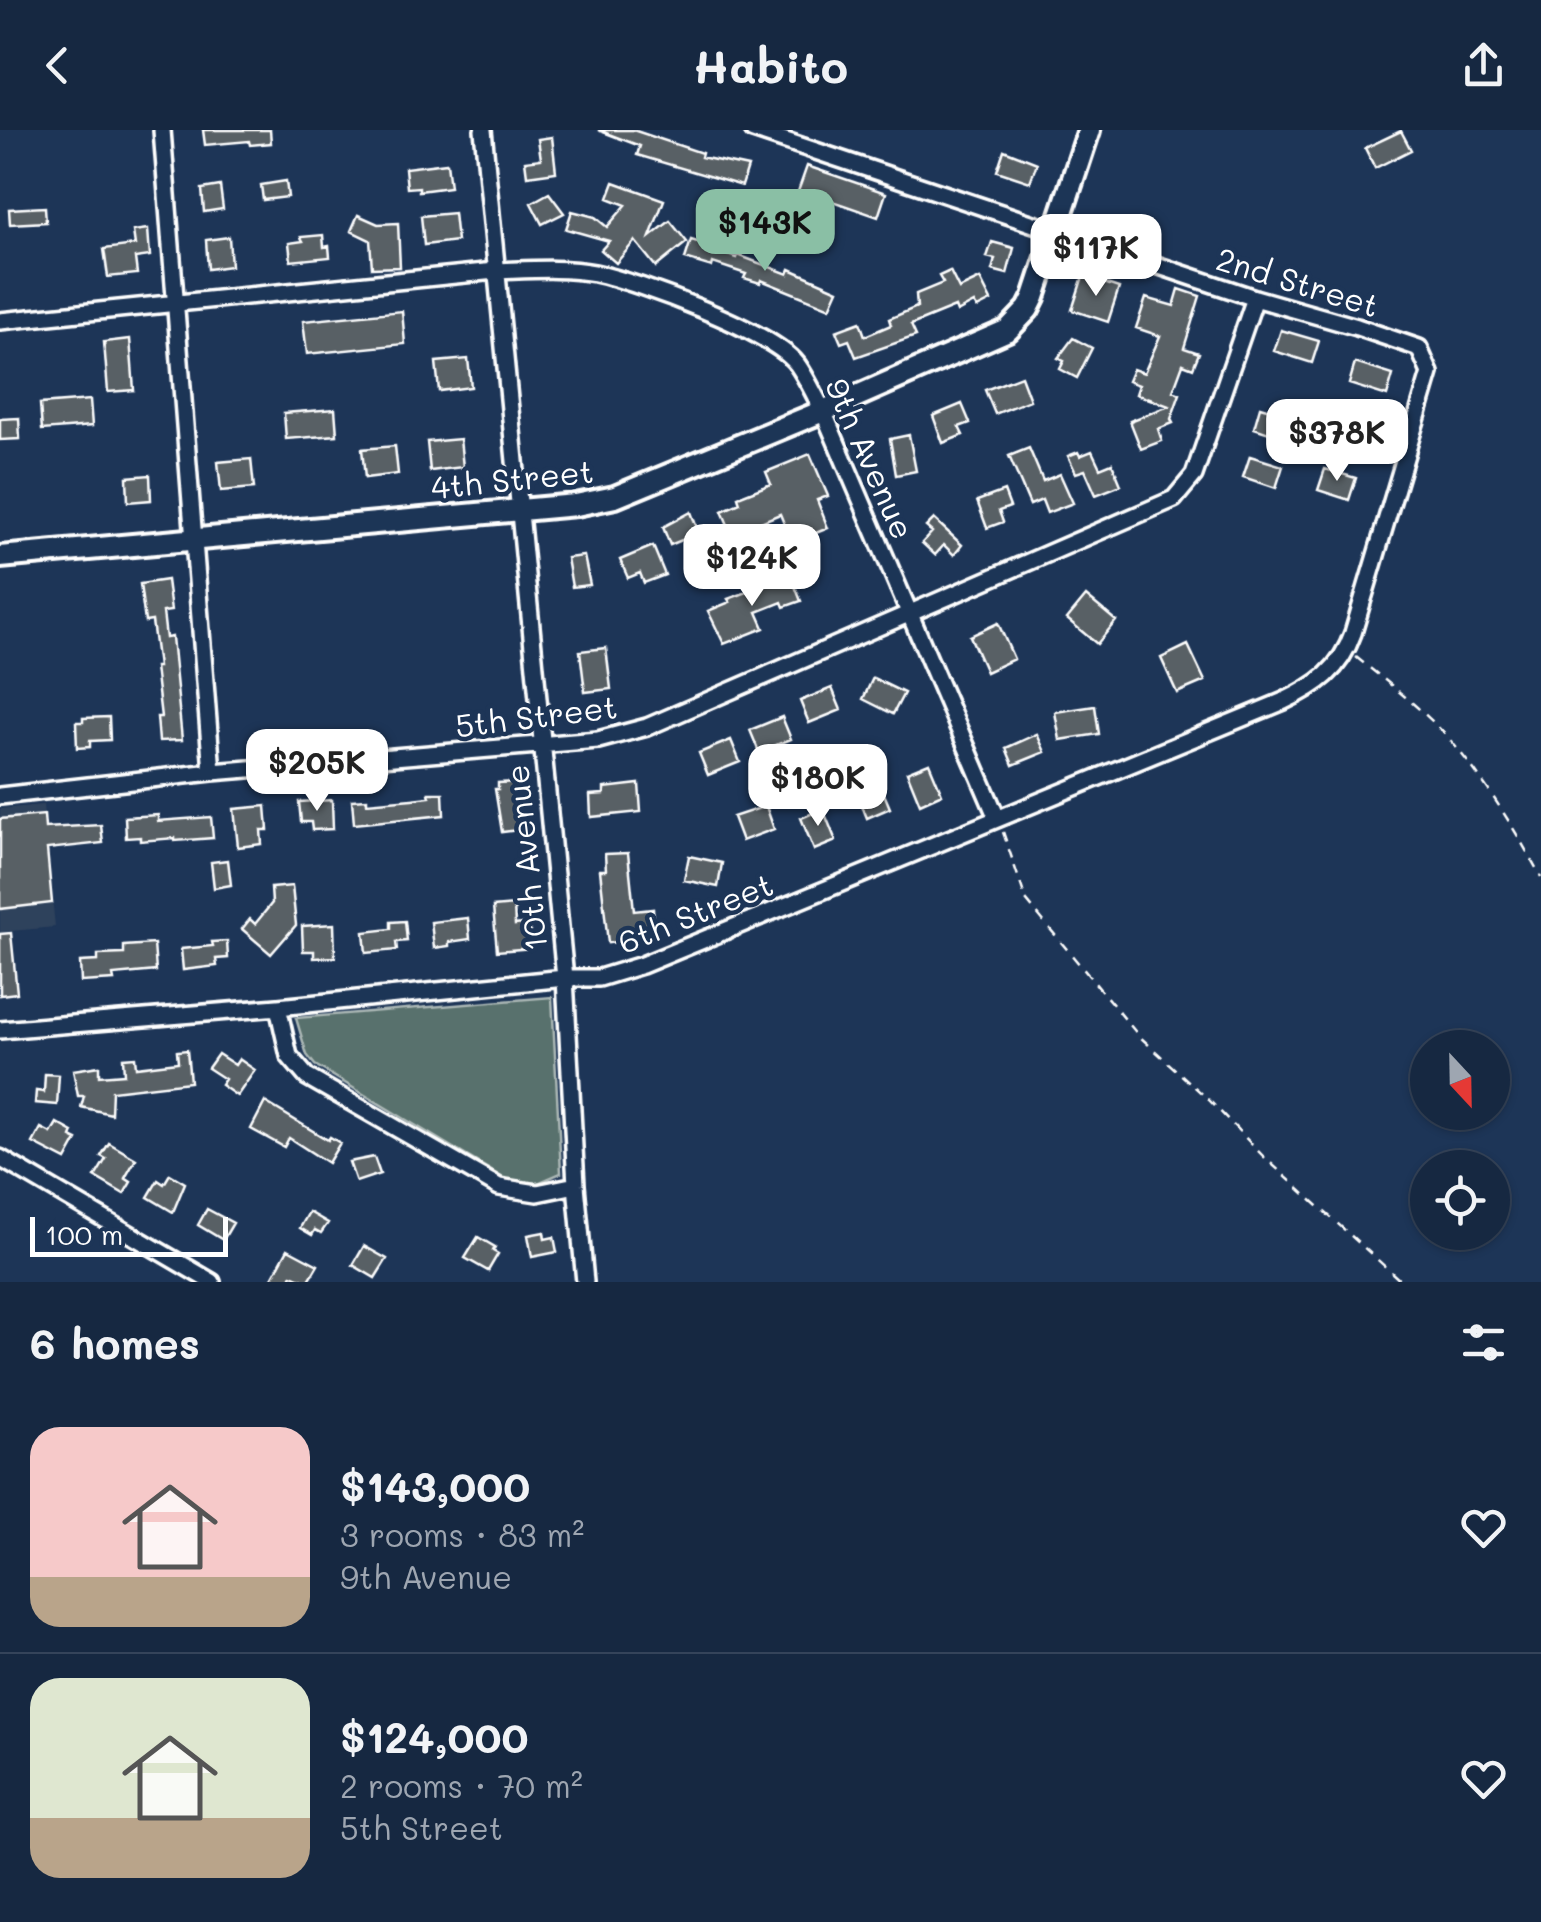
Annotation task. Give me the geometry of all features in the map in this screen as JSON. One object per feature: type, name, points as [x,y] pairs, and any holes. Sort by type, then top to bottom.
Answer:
[{"type":"street","points":[[162,130],[212,772]]},
{"type":"street","name":"10th Avenue","points":[[483,130],[565,978],[585,1282]]},
{"type":"street","name":"2nd Street","points":[[753,130],[1255,298],[1373,332],[1419,348],[1425,357]]},
{"type":"street","name":"4th Street","points":[[0,557],[576,505],[615,496],[1008,330],[1034,297],[1089,130]]},
{"type":"street","name":"9th Avenue","points":[[0,321],[495,270],[595,273],[737,325],[778,345],[797,364],[823,411],[997,818]]},
{"type":"street","name":"5th Street","points":[[0,796],[212,772],[598,740],[647,727],[1159,507],[1185,488],[1194,475],[1255,298]]},
{"type":"street","name":"6th Street","points":[[0,1030],[598,978],[642,966],[1302,692],[1329,675],[1347,650],[1430,373],[1425,357]]},
{"type":"street","points":[[278,1007],[289,1056],[308,1077],[499,1188],[537,1194],[576,1185]]},
{"type":"street","points":[[0,1158],[212,1282]]},
{"type":"path","points":[[1347,650],[1426,716],[1459,751],[1518,835],[1541,877]]},
{"type":"path","points":[[997,818],[1026,900],[1139,1036],[1402,1282]]},
{"type":"shaded area","points":[[43,805],[55,927],[0,932],[0,809]]},
{"type":"green space","points":[[552,997],[561,1173],[538,1183],[505,1179],[315,1065],[307,1055],[296,1018]]},
{"type":"building","points":[[203,130],[270,130],[271,143],[205,145]]},
{"type":"building","points":[[598,130],[633,130],[702,153],[701,157],[748,167],[742,186],[637,155],[640,146]]},
{"type":"building","points":[[1401,131],[1411,150],[1375,168],[1365,148]]},
{"type":"building","points":[[552,137],[556,172],[527,176],[525,161],[541,159],[538,139]]},
{"type":"building","points":[[1004,150],[1037,163],[1030,182],[997,171]]},
{"type":"building","points":[[447,163],[450,187],[419,191],[419,187],[407,188],[405,168]]},
{"type":"building","points":[[807,166],[886,193],[878,217],[818,196],[806,229],[787,223]]},
{"type":"building","points":[[286,181],[288,197],[263,200],[261,185]]},
{"type":"building","points":[[614,182],[664,200],[650,237],[670,221],[687,242],[656,267],[635,241],[616,263],[601,250],[609,241],[566,229],[572,211],[595,217],[607,227],[626,205],[608,198]]},
{"type":"building","points":[[220,186],[223,209],[204,212],[202,189]]},
{"type":"building","points":[[549,193],[564,213],[542,224],[531,203]]},
{"type":"building","points":[[45,207],[46,222],[10,224],[9,209]]},
{"type":"building","points":[[454,213],[457,241],[424,245],[421,216]]},
{"type":"building","points":[[358,215],[378,224],[398,223],[400,267],[372,268],[370,240],[351,231]]},
{"type":"building","points":[[148,229],[150,256],[135,258],[137,274],[108,277],[104,249],[135,245],[133,231]]},
{"type":"building","points":[[323,235],[330,257],[291,261],[289,243],[303,241],[301,237]]},
{"type":"building","points":[[229,237],[231,266],[208,269],[206,240]]},
{"type":"building","points":[[691,240],[708,245],[707,249],[737,258],[738,255],[788,274],[790,269],[838,290],[830,308],[761,280],[760,283],[744,278],[746,274],[685,259]]},
{"type":"building","points":[[992,242],[1014,248],[1007,274],[992,270],[995,259],[987,257]]},
{"type":"building","points":[[950,271],[959,289],[980,279],[991,301],[977,308],[974,303],[957,312],[955,307],[911,325],[916,336],[856,357],[849,340],[841,343],[836,331],[860,322],[865,336],[891,325],[889,319],[917,307],[916,294],[943,283],[939,276]]},
{"type":"building","points":[[1083,276],[1119,288],[1108,322],[1072,310]]},
{"type":"building","points":[[1179,289],[1200,296],[1184,348],[1199,353],[1193,368],[1183,364],[1173,391],[1180,394],[1173,423],[1158,429],[1162,441],[1141,449],[1130,421],[1169,406],[1136,394],[1139,385],[1128,381],[1133,369],[1144,373],[1160,336],[1136,328],[1146,298],[1174,306]]},
{"type":"building","points":[[402,311],[405,344],[307,354],[303,321]]},
{"type":"building","points":[[1281,330],[1319,341],[1312,363],[1274,351]]},
{"type":"building","points":[[1073,338],[1092,348],[1077,378],[1060,369],[1064,361],[1058,358]]},
{"type":"building","points":[[130,339],[134,390],[108,392],[104,342]]},
{"type":"building","points":[[468,359],[471,387],[439,391],[436,362]]},
{"type":"building","points":[[1355,363],[1393,375],[1387,396],[1349,384]]},
{"type":"building","points":[[1021,376],[1030,400],[995,414],[985,390]]},
{"type":"building","points":[[90,400],[92,426],[42,430],[40,404]]},
{"type":"building","points":[[962,404],[970,423],[959,427],[963,435],[943,443],[933,416]]},
{"type":"building","points":[[1260,407],[1281,413],[1275,435],[1254,428]]},
{"type":"building","points":[[335,409],[337,435],[286,439],[284,413]]},
{"type":"building","points":[[1355,411],[1376,418],[1363,456],[1342,448]]},
{"type":"building","points":[[19,418],[20,439],[0,440],[0,419]]},
{"type":"building","points":[[909,435],[916,471],[896,475],[890,439]]},
{"type":"building","points":[[460,439],[463,467],[430,471],[427,442]]},
{"type":"building","points":[[395,446],[398,474],[365,478],[362,449]]},
{"type":"building","points":[[1029,448],[1043,481],[1060,474],[1073,503],[1047,513],[1042,500],[1030,505],[1009,456]]},
{"type":"building","points":[[1092,451],[1100,468],[1112,463],[1121,485],[1096,495],[1085,470],[1076,473],[1068,456]]},
{"type":"building","points":[[810,454],[828,496],[817,500],[828,528],[792,543],[780,514],[732,534],[722,511],[740,503],[738,497],[771,484],[766,472]]},
{"type":"building","points":[[1250,456],[1283,466],[1276,488],[1243,477]]},
{"type":"building","points":[[251,459],[254,488],[221,491],[218,462]]},
{"type":"building","points":[[1325,469],[1356,478],[1349,500],[1318,490]]},
{"type":"building","points":[[150,475],[151,500],[128,502],[127,477]]},
{"type":"building","points":[[1004,491],[1010,507],[999,511],[1003,522],[987,528],[977,501]]},
{"type":"building","points":[[691,512],[699,533],[670,545],[663,527]]},
{"type":"building","points":[[934,519],[962,545],[954,555],[944,545],[935,555],[922,543],[932,532],[926,527]]},
{"type":"building","points":[[653,546],[665,575],[644,583],[640,573],[628,578],[620,560]]},
{"type":"building","points":[[584,556],[590,585],[572,587],[567,558]]},
{"type":"building","points":[[791,576],[801,601],[784,607],[782,602],[757,612],[764,628],[724,644],[708,611],[730,602],[728,599]]},
{"type":"building","points":[[167,580],[171,611],[163,612],[166,638],[172,637],[182,740],[159,741],[158,667],[152,621],[145,622],[140,584]]},
{"type":"building","points":[[1086,596],[1116,621],[1097,644],[1067,619]]},
{"type":"building","points":[[998,623],[1014,659],[986,672],[970,636]]},
{"type":"building","points":[[1188,645],[1205,681],[1177,693],[1161,658]]},
{"type":"building","points":[[606,648],[611,689],[585,692],[580,651]]},
{"type":"building","points":[[873,678],[904,693],[893,714],[863,699]]},
{"type":"building","points":[[832,688],[841,710],[809,723],[800,701]]},
{"type":"building","points":[[1095,706],[1099,734],[1060,740],[1055,712]]},
{"type":"building","points":[[109,717],[110,740],[90,741],[90,747],[77,748],[76,722]]},
{"type":"building","points":[[782,717],[791,739],[759,752],[750,730]]},
{"type":"building","points":[[1037,734],[1045,752],[1013,765],[1006,748]]},
{"type":"building","points":[[731,740],[740,762],[708,775],[699,753]]},
{"type":"building","points":[[929,763],[942,794],[920,804],[907,772]]},
{"type":"building","points":[[877,777],[890,808],[867,818],[854,786]]},
{"type":"building","points":[[516,782],[519,830],[502,832],[495,789],[498,783]]},
{"type":"building","points":[[639,784],[641,812],[591,817],[590,795],[604,794],[604,788]]},
{"type":"building","points":[[429,793],[443,793],[444,815],[354,824],[352,800],[367,799],[367,803],[412,799],[430,797]]},
{"type":"building","points":[[332,800],[333,829],[312,830],[311,822],[301,822],[299,802]]},
{"type":"building","points":[[266,806],[268,830],[261,830],[262,844],[238,847],[234,809]]},
{"type":"building","points":[[766,806],[774,829],[742,841],[733,817]]},
{"type":"building","points":[[823,809],[836,841],[814,850],[801,818]]},
{"type":"building","points":[[44,815],[45,828],[101,825],[103,843],[47,849],[52,903],[0,909],[0,819]]},
{"type":"building","points":[[158,815],[158,821],[211,817],[213,838],[126,838],[125,817]]},
{"type":"building","points":[[628,853],[634,911],[653,909],[655,930],[634,932],[635,940],[608,943],[600,870],[606,870],[605,854]]},
{"type":"building","points":[[689,856],[722,863],[718,887],[684,880]]},
{"type":"building","points":[[228,860],[231,885],[214,888],[211,862]]},
{"type":"building","points":[[292,886],[296,925],[271,954],[242,929],[250,919],[255,924],[272,903],[271,888]]},
{"type":"building","points":[[514,905],[515,925],[529,923],[532,948],[497,951],[493,907]]},
{"type":"building","points":[[468,918],[470,939],[434,948],[431,922]]},
{"type":"building","points":[[405,921],[407,941],[396,942],[397,950],[366,953],[364,932],[391,929],[391,922]]},
{"type":"building","points":[[334,924],[335,957],[314,958],[314,951],[303,951],[302,926]]},
{"type":"building","points":[[11,933],[17,993],[0,995],[0,934]]},
{"type":"building","points":[[227,941],[228,958],[216,959],[217,966],[183,970],[181,949]]},
{"type":"building","points":[[154,944],[156,971],[81,982],[80,962],[98,961],[98,955],[124,954],[124,946]]},
{"type":"building","points":[[187,1050],[190,1082],[112,1091],[111,1114],[81,1107],[84,1096],[78,1096],[73,1070],[99,1066],[99,1076],[124,1074],[123,1058],[135,1057],[136,1067],[178,1062],[177,1051]]},
{"type":"building","points":[[218,1054],[235,1065],[239,1059],[255,1070],[237,1096],[221,1085],[225,1079],[208,1068]]},
{"type":"building","points":[[45,1074],[59,1075],[57,1105],[35,1103],[36,1091],[44,1092]]},
{"type":"building","points":[[265,1102],[328,1140],[330,1137],[340,1143],[328,1163],[289,1138],[284,1147],[251,1129]]},
{"type":"building","points":[[57,1123],[73,1132],[71,1137],[77,1140],[66,1160],[33,1143],[41,1128],[51,1133]]},
{"type":"building","points":[[109,1143],[136,1159],[125,1178],[131,1182],[124,1194],[95,1177],[106,1159],[101,1156]]},
{"type":"building","points":[[374,1157],[380,1174],[356,1182],[349,1162]]},
{"type":"building","points":[[170,1174],[185,1183],[173,1212],[148,1197],[158,1180],[164,1184]]},
{"type":"building","points":[[207,1209],[233,1223],[223,1240],[198,1225]]},
{"type":"building","points":[[309,1212],[328,1223],[321,1233],[315,1230],[312,1235],[300,1228]]},
{"type":"building","points":[[544,1232],[545,1239],[554,1237],[557,1252],[532,1257],[528,1235]]},
{"type":"building","points":[[478,1237],[495,1247],[493,1251],[498,1254],[488,1271],[465,1258]]},
{"type":"building","points":[[364,1246],[387,1259],[375,1278],[353,1265]]},
{"type":"building","points":[[288,1249],[318,1265],[308,1282],[292,1275],[288,1282],[270,1282]]}]
